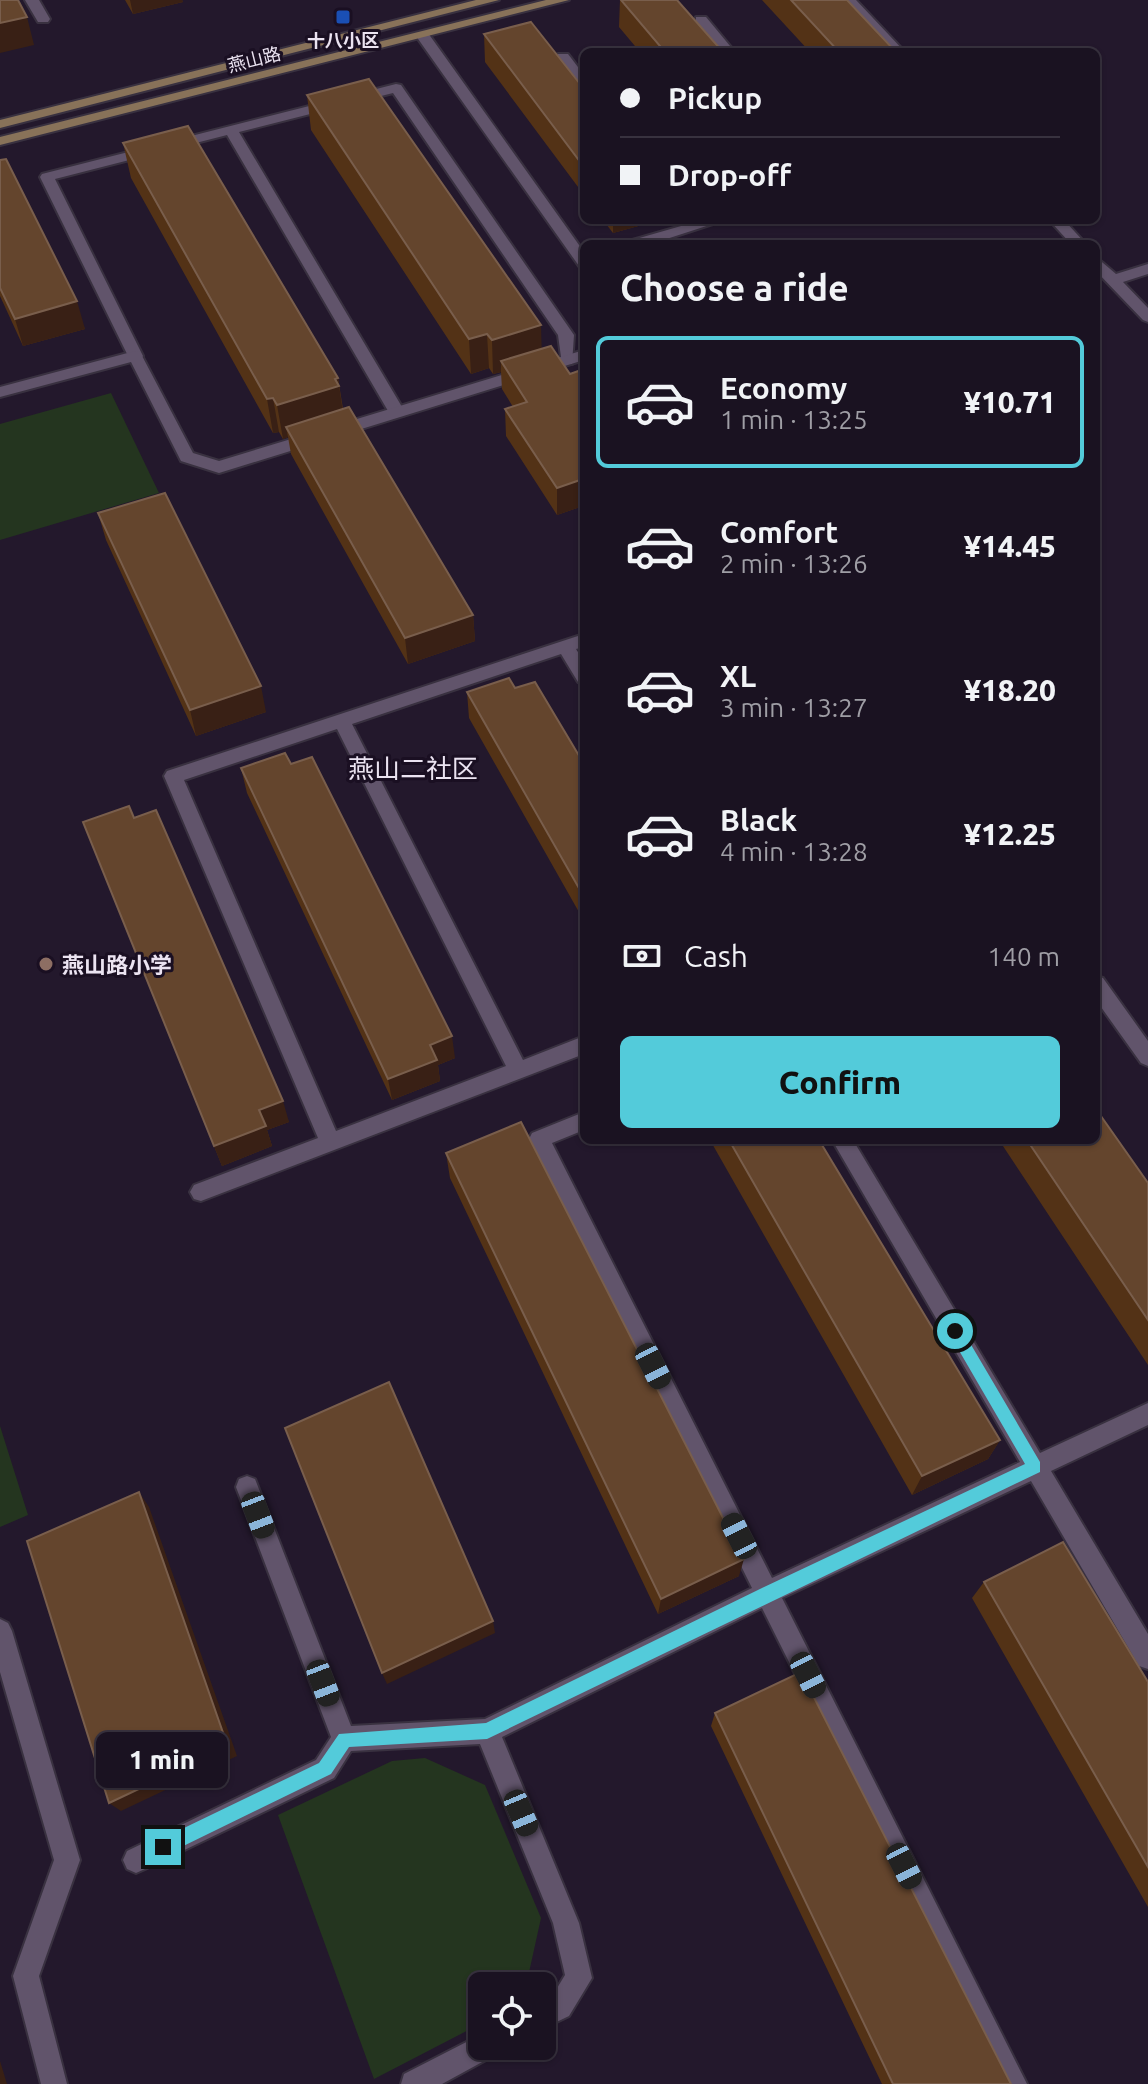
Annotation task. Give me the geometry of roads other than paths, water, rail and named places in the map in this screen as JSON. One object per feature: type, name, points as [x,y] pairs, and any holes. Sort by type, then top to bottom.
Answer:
[{"type":"main road","name":"燕山路","points":[[0,124],[492,0]]},
{"type":"main road","name":"燕山路","points":[[0,141],[562,0]]},
{"type":"street","points":[[32,0],[43,19]]},
{"type":"street","points":[[849,0],[894,48]]},
{"type":"street","points":[[701,20],[725,48]]},
{"type":"street","points":[[423,36],[580,256]]},
{"type":"street","points":[[563,57],[580,79]]},
{"type":"street","points":[[567,360],[566,335],[396,88],[47,177],[187,457],[219,467],[580,356]]},
{"type":"street","points":[[231,130],[397,412]]},
{"type":"street","points":[[645,240],[690,224]]},
{"type":"street","points":[[1060,224],[1075,240]]},
{"type":"street","points":[[1100,266],[1148,317]]},
{"type":"street","points":[[1113,280],[1148,269]]},
{"type":"street","points":[[0,392],[135,356]]},
{"type":"street","points":[[330,1142],[173,776],[575,643]]},
{"type":"street","points":[[341,720],[518,1070]]},
{"type":"street","points":[[1100,989],[1141,1035],[1148,1057]]},
{"type":"street","points":[[201,1192],[580,1047]]},
{"type":"street","points":[[580,1123],[539,1139],[1014,2084]]},
{"type":"street","points":[[844,1144],[1148,1657]]},
{"type":"street","points":[[344,1739],[487,1731],[767,1593],[1148,1414]]},
{"type":"street","points":[[247,1487],[344,1739]]},
{"type":"street","points":[[0,1631],[67,1860],[26,1976],[54,2084]]},
{"type":"street","points":[[487,1731],[566,1923],[579,1978],[556,2009]]},
{"type":"street","points":[[136,1860],[325,1769],[344,1739]]},
{"type":"street","points":[[414,2084],[468,2056]]},
{"type":"place","name":"十八小区","points":[[343,17]]},
{"type":"place","name":"燕山路小学","points":[[46,964]]},
{"type":"district","name":"燕山二社区","points":[[413,768]]}]
